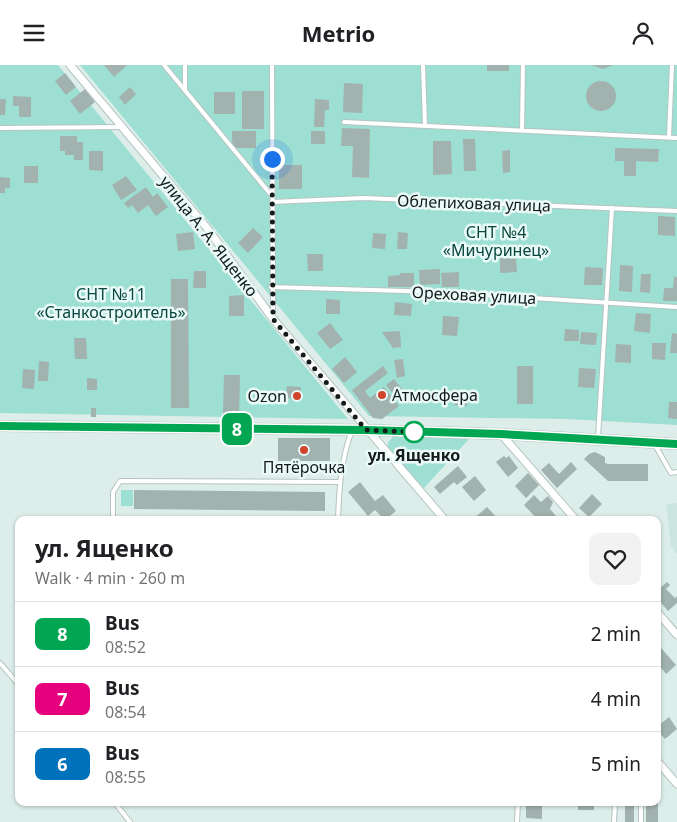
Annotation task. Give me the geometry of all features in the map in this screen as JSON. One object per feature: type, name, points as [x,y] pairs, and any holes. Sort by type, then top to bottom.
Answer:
[{"type":"main road","points":[[0,426],[366,430],[501,434],[677,444]]},
{"type":"street","name":"улица А. А. Ященко","points":[[70,65],[207,229],[273,319],[441,516]]},
{"type":"street","points":[[501,434],[573,516]]},
{"type":"street","points":[[661,616],[677,635]]},
{"type":"street","points":[[661,765],[677,784]]},
{"type":"lane","points":[[164,65],[272,196]]},
{"type":"lane","points":[[185,65],[185,91]]},
{"type":"lane","points":[[272,65],[271,287],[273,319]]},
{"type":"lane","points":[[424,65],[426,126]]},
{"type":"lane","points":[[522,130],[524,65]]},
{"type":"lane","points":[[669,137],[672,65]]},
{"type":"lane","points":[[344,122],[677,138]]},
{"type":"lane","points":[[0,128],[121,127]]},
{"type":"lane","name":"Облепиховая улица","points":[[272,201],[363,198],[677,211]]},
{"type":"lane","points":[[598,439],[612,208]]},
{"type":"lane","name":"Ореховая улица","points":[[271,287],[438,292],[677,307]]},
{"type":"lane","points":[[338,516],[339,482],[344,452],[352,430]]},
{"type":"lane","points":[[654,443],[671,473],[677,472]]},
{"type":"lane","points":[[113,516],[113,492],[120,481],[339,482]]},
{"type":"lane","points":[[0,663],[15,680]]},
{"type":"lane","points":[[117,806],[130,822]]},
{"type":"lane","points":[[517,822],[518,806]]},
{"type":"lane","points":[[614,806],[614,822]]},
{"type":"lane","points":[[641,806],[641,822]]},
{"type":"shaded area","points":[[677,503],[677,554],[671,546],[666,504]]},
{"type":"green space","name":"СНТ №11 «Станкостроитель»","points":[[0,65],[58,65],[348,419],[0,413]]},
{"type":"green space","name":"СНТ №4 «Мичуринец»","points":[[80,65],[677,65],[677,425],[567,419],[369,416]]},
{"type":"green space","points":[[395,435],[469,439],[424,488],[388,450],[388,442]]},
{"type":"green space","points":[[121,490],[133,490],[133,506],[121,506]]},
{"type":"building","points":[[104,65],[127,65],[114,77]]},
{"type":"building","points":[[487,65],[509,65],[509,71],[487,71]]},
{"type":"building","points":[[591,65],[613,65],[603,69]]},
{"type":"building","points":[[65,73],[76,87],[66,95],[55,81]]},
{"type":"building","points":[[601,81],[612,85],[616,96],[612,107],[601,111],[590,107],[586,96],[590,85]]},
{"type":"building","points":[[344,83],[363,84],[362,113],[343,112]]},
{"type":"building","points":[[130,87],[136,94],[125,105],[119,97]]},
{"type":"building","points":[[85,89],[95,102],[80,114],[70,101]]},
{"type":"building","points":[[242,91],[264,91],[264,129],[242,129]]},
{"type":"building","points":[[214,92],[235,92],[235,114],[214,114]]},
{"type":"building","points":[[13,96],[31,97],[31,117],[19,117],[19,106],[13,106]]},
{"type":"building","points":[[0,99],[6,99],[5,115],[0,115]]},
{"type":"building","points":[[315,99],[329,100],[329,110],[325,110],[324,127],[314,127]]},
{"type":"building","points":[[342,128],[370,129],[369,178],[352,177],[353,146],[341,146]]},
{"type":"building","points":[[232,131],[256,131],[256,148],[235,148],[232,142]]},
{"type":"building","points":[[311,131],[325,131],[325,144],[311,144]]},
{"type":"building","points":[[60,136],[77,136],[77,142],[83,142],[83,160],[74,160],[74,155],[65,155],[65,151],[60,151]]},
{"type":"building","points":[[463,139],[475,139],[476,171],[464,171]]},
{"type":"building","points":[[433,141],[451,141],[452,174],[433,175]]},
{"type":"building","points":[[615,148],[659,149],[658,162],[636,161],[636,176],[624,176],[624,161],[615,161]]},
{"type":"building","points":[[510,150],[510,172],[503,173],[502,151]]},
{"type":"building","points":[[89,151],[103,151],[103,171],[89,170]]},
{"type":"building","points":[[279,165],[302,165],[302,189],[279,189]]},
{"type":"building","points":[[24,166],[38,166],[38,183],[24,183]]},
{"type":"building","points":[[126,176],[137,190],[121,200],[112,185]]},
{"type":"building","points":[[0,177],[10,178],[10,188],[5,188],[5,193],[0,193]]},
{"type":"building","points":[[146,187],[153,197],[157,193],[168,207],[156,216],[148,205],[138,213],[132,205],[128,208],[124,203]]},
{"type":"building","points":[[658,216],[675,217],[675,236],[658,235]]},
{"type":"building","points":[[253,228],[263,237],[248,253],[238,243]]},
{"type":"building","points":[[193,232],[195,249],[178,251],[176,234]]},
{"type":"building","points":[[398,232],[408,233],[407,249],[397,249]]},
{"type":"building","points":[[373,233],[386,234],[385,249],[372,248]]},
{"type":"building","points":[[307,254],[323,254],[323,271],[308,271]]},
{"type":"building","points":[[500,257],[516,257],[517,272],[500,273]]},
{"type":"building","points":[[620,265],[633,266],[632,292],[619,291]]},
{"type":"building","points":[[585,267],[603,268],[602,285],[584,285]]},
{"type":"building","points":[[440,269],[440,284],[420,285],[419,270]]},
{"type":"building","points":[[194,271],[206,271],[206,288],[193,288]]},
{"type":"building","points":[[459,272],[459,287],[442,287],[441,273]]},
{"type":"building","points":[[400,273],[414,273],[414,287],[388,287],[388,276],[400,275]]},
{"type":"building","points":[[641,274],[651,274],[650,293],[640,292]]},
{"type":"building","points":[[674,277],[677,277],[677,301],[663,301],[664,288],[673,288]]},
{"type":"building","points":[[171,279],[188,279],[189,408],[171,408]]},
{"type":"building","points":[[244,295],[244,316],[229,316],[229,296]]},
{"type":"building","points":[[326,299],[340,300],[340,314],[326,314]]},
{"type":"building","points":[[395,302],[412,304],[411,316],[394,315]]},
{"type":"building","points":[[636,313],[651,314],[650,333],[634,331]]},
{"type":"building","points":[[443,316],[459,317],[457,336],[442,335]]},
{"type":"building","points":[[330,323],[343,340],[330,349],[317,333]]},
{"type":"building","points":[[565,329],[579,330],[579,341],[564,341]]},
{"type":"building","points":[[400,331],[401,347],[393,348],[382,332]]},
{"type":"building","points":[[581,332],[597,333],[596,345],[580,344]]},
{"type":"building","points":[[672,333],[677,334],[677,353],[670,353]]},
{"type":"building","points":[[74,338],[86,338],[87,359],[75,359]]},
{"type":"building","points":[[652,343],[666,343],[665,360],[652,359]]},
{"type":"building","points":[[616,344],[631,345],[631,363],[615,362]]},
{"type":"building","points":[[345,357],[357,372],[344,383],[332,369]]},
{"type":"building","points":[[403,359],[405,376],[397,378],[394,360]]},
{"type":"building","points":[[39,361],[49,362],[48,381],[38,381]]},
{"type":"building","name":"Атмосфера","points":[[383,366],[388,373],[365,391],[370,398],[384,387],[399,406],[382,419],[373,418],[352,390]]},
{"type":"building","points":[[517,366],[533,366],[533,404],[517,404]]},
{"type":"building","points":[[579,368],[596,369],[594,388],[578,387]]},
{"type":"building","points":[[23,369],[35,370],[34,389],[22,388]]},
{"type":"building","points":[[224,375],[240,375],[239,414],[223,414]]},
{"type":"building","points":[[87,378],[97,379],[97,390],[87,390]]},
{"type":"building","points":[[394,379],[405,393],[397,399],[386,385]]},
{"type":"building","points":[[287,386],[301,387],[300,399],[286,398]]},
{"type":"building","points":[[455,391],[468,392],[467,406],[454,405]]},
{"type":"building","points":[[669,402],[677,402],[677,419],[668,418]]},
{"type":"building","points":[[91,408],[96,408],[96,417],[91,417]]},
{"type":"building","name":"Пятёрочка","points":[[278,438],[330,438],[330,461],[278,461]]},
{"type":"building","points":[[595,452],[605,457],[605,463],[608,464],[648,464],[648,481],[608,481],[584,459],[589,454]]},
{"type":"building","points":[[504,456],[506,458],[509,456],[518,468],[508,477],[496,462]]},
{"type":"building","points":[[571,462],[577,469],[557,488],[541,470],[549,463],[559,474]]},
{"type":"building","points":[[458,466],[467,477],[457,485],[454,482],[440,494],[434,487]]},
{"type":"building","points":[[528,473],[539,485],[526,498],[515,486]]},
{"type":"building","points":[[475,476],[486,490],[474,501],[462,487]]},
{"type":"building","points":[[360,482],[375,501],[383,495],[396,511],[390,516],[381,516],[375,510],[368,516],[348,492]]},
{"type":"building","points":[[134,490],[325,492],[325,511],[134,509]]},
{"type":"building","points":[[592,494],[602,504],[590,516],[579,508]]},
{"type":"building","points":[[534,495],[541,502],[548,496],[553,502],[550,509],[556,516],[534,516],[524,505]]},
{"type":"building","points":[[487,507],[495,516],[477,516]]},
{"type":"building","points":[[667,582],[670,585],[666,589],[675,598],[677,596],[677,603],[668,611],[661,603],[661,587]]},
{"type":"building","points":[[661,648],[676,665],[666,674],[661,668]]},
{"type":"building","points":[[669,717],[677,729],[665,739],[661,734],[661,724]]},
{"type":"building","points":[[526,806],[542,806],[542,819],[526,818]]},
{"type":"building","points":[[578,806],[594,806],[594,810],[578,810]]},
{"type":"building","points":[[625,806],[634,806],[634,822],[625,822]]},
{"type":"building","points":[[646,806],[658,806],[658,822],[646,822]]},
{"type":"bus line","name":"8","points":[[0,426],[366,430],[501,434],[677,444]]},
{"type":"place","name":"Атмосфера","points":[[382,395]]},
{"type":"place","name":"Ozon","points":[[297,396]]},
{"type":"place","name":"ул. Ященко","points":[[414,432]]},
{"type":"place","name":"Пятёрочка","points":[[304,450]]},
{"type":"route","points":[[272,159],[271,287],[273,319],[366,430],[414,432]]}]
